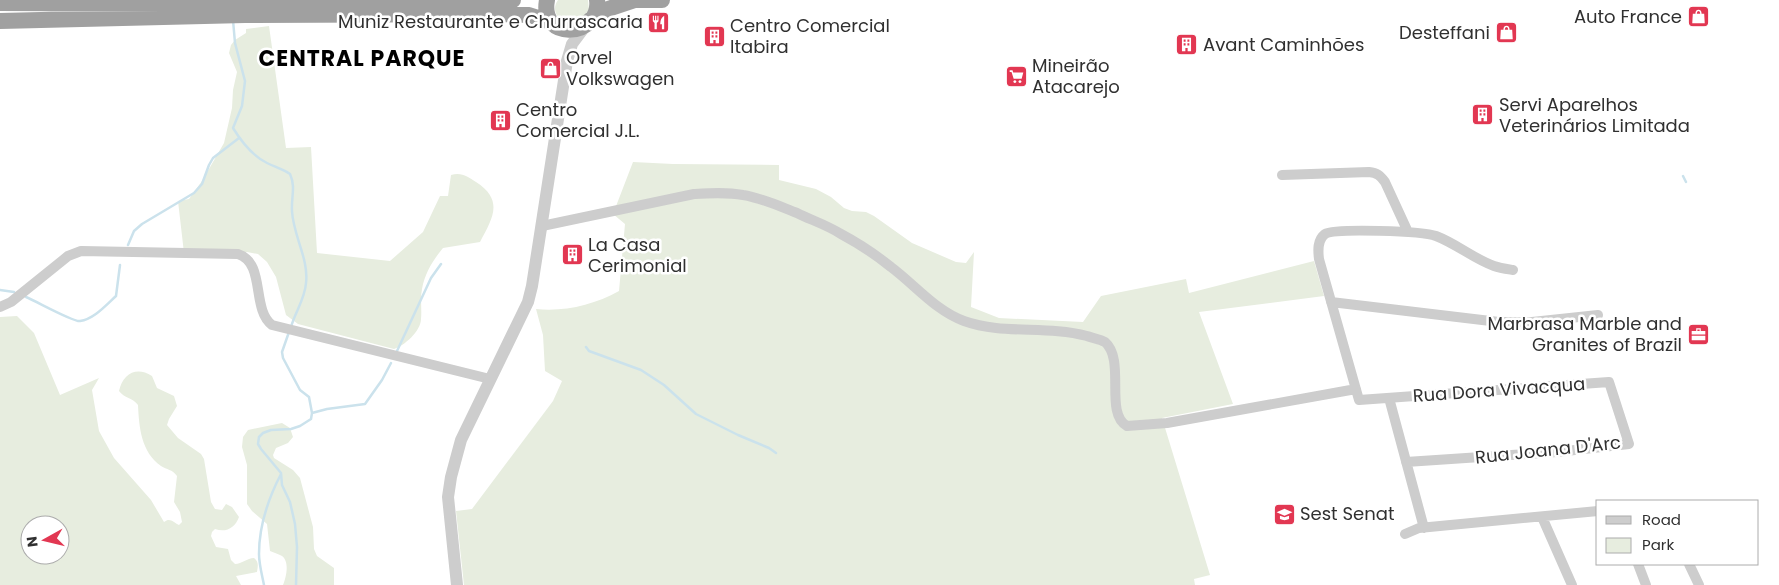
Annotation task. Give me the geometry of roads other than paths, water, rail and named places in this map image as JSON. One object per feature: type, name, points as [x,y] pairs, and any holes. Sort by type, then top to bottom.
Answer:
[{"type":"highway","points":[[0,20],[513,0]]},
{"type":"highway","points":[[547,0],[546,12],[554,24]]},
{"type":"highway","points":[[589,22],[597,10],[597,0]]},
{"type":"highway","points":[[245,9],[516,14],[540,18],[567,30],[573,30],[617,6],[634,0],[662,0]]},
{"type":"highway","points":[[0,3],[219,10]]},
{"type":"street","points":[[457,585],[448,497],[451,477],[461,440],[528,302],[542,226],[567,61],[576,36],[589,22]]},
{"type":"street","points":[[554,24],[564,45],[567,61]]},
{"type":"street","points":[[1282,175],[1376,173],[1385,182],[1408,232]]},
{"type":"street","points":[[542,226],[694,194],[717,192],[744,195],[773,203],[840,233],[891,267],[942,309],[962,321],[987,328],[1052,330],[1104,341],[1110,349],[1113,359],[1117,414],[1122,424],[1127,426],[1168,423],[1356,389],[1318,252],[1321,238],[1326,234],[1337,231],[1408,232],[1435,235],[1495,267],[1513,270]]},
{"type":"street","points":[[0,307],[11,302],[68,256],[81,251],[238,254],[244,256],[252,265],[266,318],[272,325],[490,379]]},
{"type":"street","points":[[1331,302],[1499,322],[1532,322],[1598,315]]},
{"type":"street","name":"Rua Dora Vivacqua","points":[[1356,389],[1359,400],[1609,382]]},
{"type":"street","name":"Rua Joana D'Arc","points":[[1406,462],[1557,452],[1629,444],[1609,382]]},
{"type":"street","points":[[1389,398],[1424,528]]},
{"type":"street","points":[[1404,534],[1412,530],[1424,528],[1596,511]]},
{"type":"street","points":[[1542,517],[1572,585]]},
{"type":"street","points":[[1638,565],[1646,585]]},
{"type":"street","points":[[1689,565],[1699,585]]},
{"type":"waterway","points":[[233,20],[235,43],[245,81],[242,106],[233,128],[252,152],[267,163],[290,174],[293,183],[293,220],[305,265],[306,283],[304,295],[291,327]]},
{"type":"waterway","points":[[128,245],[134,231],[142,224],[194,193],[202,184],[213,158],[239,138]]},
{"type":"waterway","points":[[1683,176],[1686,182]]},
{"type":"waterway","points":[[397,351],[431,278],[441,264]]},
{"type":"waterway","points":[[26,297],[70,318],[80,321],[85,320],[100,311],[116,296],[120,265]]},
{"type":"waterway","points":[[0,290],[14,292]]},
{"type":"waterway","points":[[289,332],[282,352],[283,358],[300,390],[309,397],[312,413],[311,419],[291,429],[271,430],[263,433],[259,437],[258,444],[281,473],[282,485],[290,502],[295,524],[297,547],[296,585]]},
{"type":"waterway","points":[[586,347],[589,351],[641,370],[664,385],[696,414],[776,453]]},
{"type":"waterway","points":[[312,413],[365,404],[382,380],[391,363]]},
{"type":"waterway","points":[[264,585],[259,558],[259,544],[268,503],[281,474]]},
{"type":"place","name":"Auto France","points":[[1698,17]]},
{"type":"place","name":"Muniz Restaurante e Churrascaria","points":[[659,22]]},
{"type":"place","name":"Desteffani","points":[[1506,33]]},
{"type":"place","name":"Centro Comercial Itabira","points":[[714,36]]},
{"type":"place","name":"Avant Caminhões","points":[[1187,45]]},
{"type":"place","name":"Orvel Volkswagen","points":[[550,68]]},
{"type":"place","name":"Mineirão Atacarejo","points":[[1016,76]]},
{"type":"place","name":"Servi Aparelhos Veterinários Limitada","points":[[1483,115]]},
{"type":"place","name":"Centro Comercial J.L.","points":[[500,120]]},
{"type":"place","name":"La Casa Cerimonial","points":[[572,255]]},
{"type":"place","name":"Marbrasa Marble and Granites of Brazil","points":[[1698,334]]},
{"type":"place","name":"Sest Senat","points":[[1284,514]]},
{"type":"district","name":"CENTRAL PARQUE","points":[[362,58]]}]
